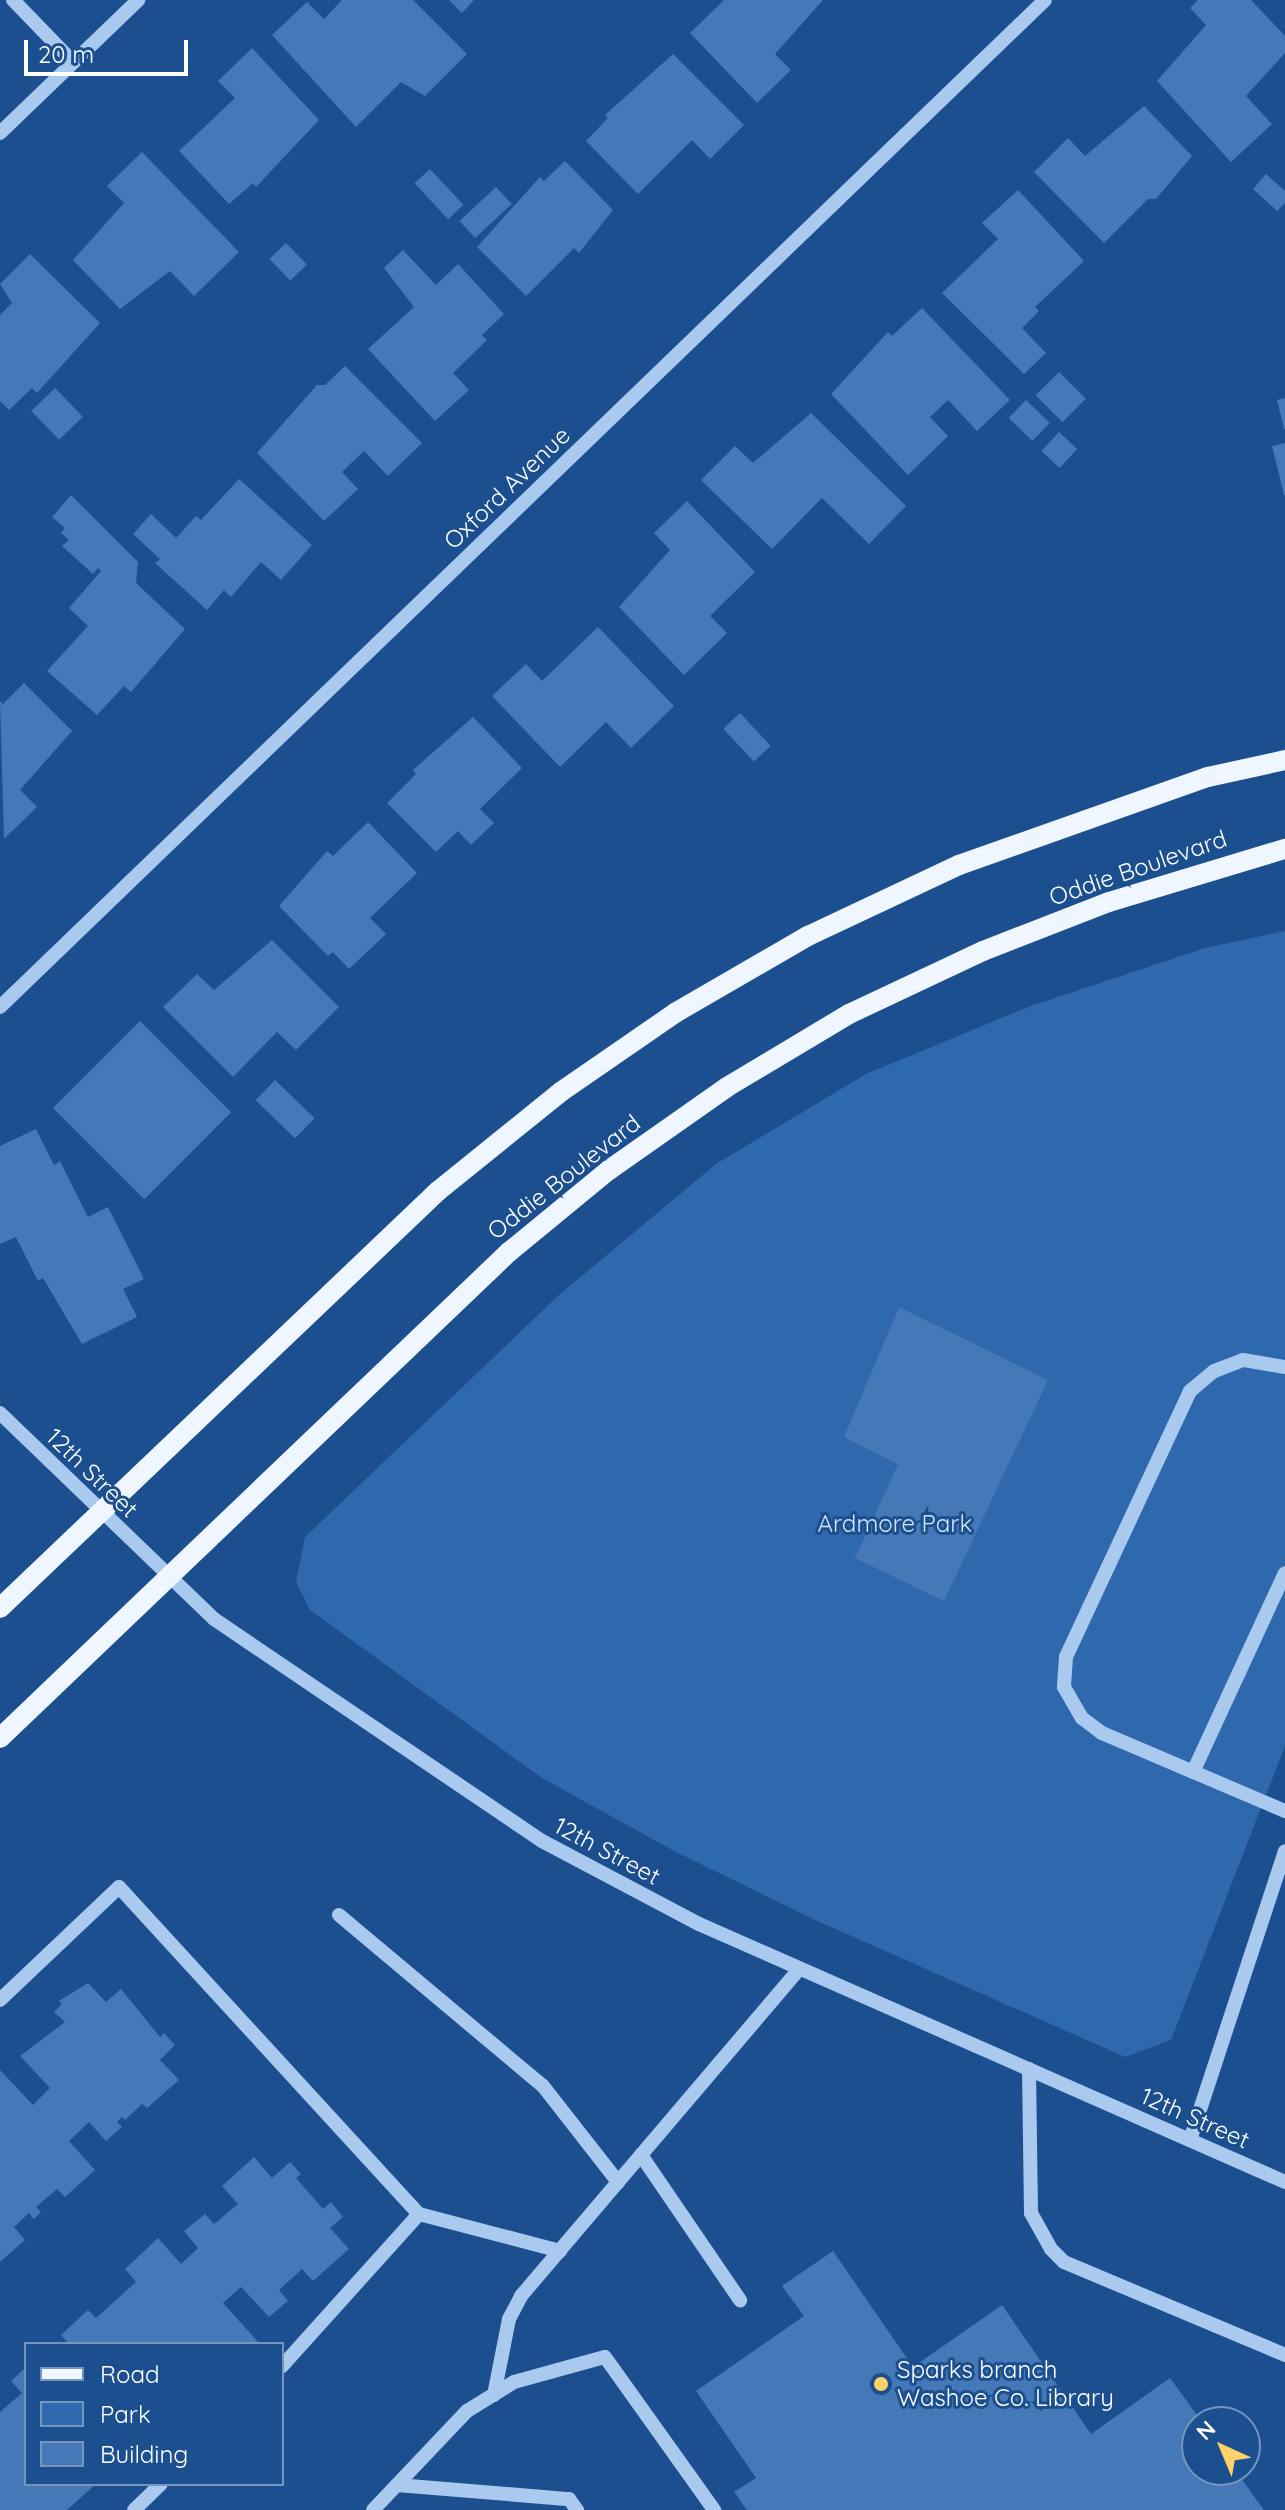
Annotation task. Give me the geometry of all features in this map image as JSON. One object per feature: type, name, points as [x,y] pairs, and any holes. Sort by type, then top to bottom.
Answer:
[{"type":"main road","points":[[0,1608],[438,1191],[562,1091],[675,1013],[808,936],[959,865],[1167,790],[1285,760]]},
{"type":"main road","name":"Oddie Boulevard","points":[[0,1738],[509,1252],[609,1170],[727,1087],[849,1014],[983,951],[1109,902],[1285,849]]},
{"type":"street","points":[[13,0],[73,62]]},
{"type":"street","points":[[0,133],[138,0]]},
{"type":"street","name":"Oxford Avenue","points":[[0,1007],[1045,0]]},
{"type":"street","points":[[1285,1367],[1243,1360],[1214,1371],[1190,1391],[1066,1657],[1064,1687],[1082,1718],[1102,1733],[1285,1811]]},
{"type":"street","name":"12th Street","points":[[0,1413],[214,1619],[484,1806],[592,1869],[799,1969],[1285,2182]]},
{"type":"street","points":[[1193,1772],[1285,1573]]},
{"type":"street","points":[[1190,2140],[1285,1851]]},
{"type":"street","points":[[0,2000],[119,1887],[419,2214],[560,2251]]},
{"type":"street","points":[[339,1915],[543,2086],[618,2182]]},
{"type":"street","points":[[494,2395],[509,2319],[560,2251],[799,1969]]},
{"type":"street","points":[[1029,2069],[1031,2213],[1051,2249],[1064,2262],[1285,2355]]},
{"type":"street","points":[[641,2155],[740,2300]]},
{"type":"street","points":[[284,2364],[419,2214]]},
{"type":"street","points":[[373,2510],[467,2411],[514,2382],[605,2357],[714,2510]]},
{"type":"street","points":[[397,2485],[569,2499],[577,2510]]},
{"type":"street","points":[[134,2510],[159,2486]]},
{"type":"green space","name":"Ardmore Park","points":[[1285,931],[1285,1746],[1171,2040],[1125,2057],[813,1919],[672,1850],[542,1778],[310,1610],[296,1582],[305,1537],[559,1295],[716,1164],[866,1074],[1028,1007],[1205,948]]},
{"type":"building","points":[[342,0],[413,0],[467,54],[425,96],[401,82],[356,127],[272,35],[307,2],[324,19]]},
{"type":"building","points":[[449,0],[474,0],[462,13]]},
{"type":"building","points":[[724,0],[823,0],[775,54],[791,70],[757,103],[690,33]]},
{"type":"building","points":[[1198,0],[1251,0],[1285,36],[1285,53],[1246,96],[1272,124],[1231,162],[1157,81],[1206,25],[1190,8]]},
{"type":"building","points":[[252,48],[319,120],[256,187],[253,183],[229,204],[179,151],[235,98],[218,81]]},
{"type":"building","points":[[673,54],[744,125],[710,159],[692,140],[638,194],[586,141],[608,118],[605,115]]},
{"type":"building","points":[[1144,106],[1192,156],[1156,199],[1148,199],[1104,243],[1034,172],[1068,138],[1085,156]]},
{"type":"building","points":[[142,152],[239,252],[194,296],[170,271],[120,309],[73,260],[124,203],[107,186]]},
{"type":"building","points":[[565,161],[613,210],[579,253],[574,248],[526,296],[477,247],[540,177],[544,181]]},
{"type":"building","points":[[430,169],[463,205],[448,219],[415,183]]},
{"type":"building","points":[[1266,174],[1285,191],[1285,203],[1277,211],[1253,189]]},
{"type":"building","points":[[496,187],[512,204],[475,238],[459,221]]},
{"type":"building","points":[[1018,190],[1084,261],[1035,307],[1039,311],[1022,328],[1046,353],[1024,374],[942,293],[998,239],[982,223]]},
{"type":"building","points":[[286,243],[307,265],[290,281],[269,259]]},
{"type":"building","points":[[403,250],[436,285],[458,264],[504,314],[482,335],[487,340],[453,373],[469,390],[435,421],[368,349],[414,307],[384,268]]},
{"type":"building","points":[[30,254],[100,323],[37,393],[32,388],[9,410],[0,401],[0,315],[12,303],[0,284]]},
{"type":"building","points":[[922,308],[1010,400],[977,431],[948,400],[930,417],[948,436],[908,475],[831,394],[888,332],[892,336]]},
{"type":"building","points":[[345,366],[422,443],[388,476],[364,451],[342,472],[358,489],[324,521],[257,453],[317,385],[325,385]]},
{"type":"building","points":[[1059,372],[1086,399],[1063,422],[1036,395]]},
{"type":"building","points":[[55,388],[83,417],[59,440],[31,411]]},
{"type":"building","points":[[1285,398],[1285,429],[1284,429],[1277,400]]},
{"type":"building","points":[[1026,400],[1050,423],[1032,441],[1009,418]]},
{"type":"building","points":[[811,413],[906,506],[869,544],[822,498],[772,549],[701,480],[735,446],[753,463]]},
{"type":"building","points":[[1059,432],[1077,449],[1060,468],[1041,451]]},
{"type":"building","points":[[1285,443],[1285,495],[1284,495],[1272,446]]},
{"type":"building","points":[[239,479],[312,545],[281,580],[261,562],[231,597],[224,590],[207,610],[155,563],[160,559],[133,534],[151,514],[176,538],[196,516],[201,520]]},
{"type":"building","points":[[71,495],[138,562],[136,583],[185,629],[131,692],[124,686],[97,715],[47,671],[88,626],[69,608],[101,571],[98,568],[93,574],[62,546],[69,540],[61,533],[65,528],[52,517]]},
{"type":"building","points":[[687,501],[755,572],[710,616],[727,633],[684,675],[619,607],[670,550],[654,533]]},
{"type":"building","points":[[598,627],[674,706],[631,748],[606,722],[560,767],[492,696],[526,664],[542,681]]},
{"type":"building","points":[[24,683],[72,731],[20,790],[37,807],[4,839],[0,701],[3,704]]},
{"type":"building","points":[[740,713],[771,746],[754,762],[723,729]]},
{"type":"building","points":[[473,717],[522,768],[480,809],[494,823],[471,845],[458,831],[436,852],[387,803],[416,774],[413,770]]},
{"type":"building","points":[[368,822],[417,873],[370,918],[386,934],[349,969],[333,952],[328,956],[279,906],[327,851],[333,856]]},
{"type":"building","points":[[272,940],[339,1007],[296,1050],[277,1032],[233,1077],[163,1007],[197,974],[214,990]]},
{"type":"building","points":[[140,1021],[231,1112],[144,1199],[53,1108]]},
{"type":"building","points":[[275,1080],[315,1118],[295,1138],[256,1100]]},
{"type":"building","points":[[36,1129],[54,1165],[60,1161],[88,1217],[108,1207],[144,1279],[123,1289],[137,1317],[82,1344],[43,1278],[38,1281],[16,1237],[0,1244],[0,1146]]},
{"type":"building","points":[[899,1307],[1048,1380],[944,1601],[855,1558],[898,1464],[844,1437]]},
{"type":"building","points":[[88,1983],[106,2002],[121,1989],[160,2037],[164,2033],[175,2045],[160,2060],[179,2080],[147,2108],[142,2104],[125,2120],[122,2117],[117,2122],[122,2127],[106,2141],[89,2122],[69,2141],[95,2170],[65,2197],[57,2189],[36,2207],[41,2212],[34,2219],[29,2213],[14,2227],[25,2240],[0,2262],[0,2070],[33,2105],[50,2088],[20,2056],[65,2022],[54,2012],[62,2004],[59,2001]]},
{"type":"building","points":[[254,2157],[272,2178],[290,2162],[301,2174],[296,2178],[323,2209],[331,2202],[343,2217],[330,2228],[349,2249],[313,2281],[302,2269],[279,2290],[288,2301],[269,2317],[241,2287],[223,2303],[258,2342],[67,2342],[61,2335],[88,2310],[96,2318],[136,2282],[125,2269],[158,2238],[181,2264],[198,2248],[184,2231],[205,2214],[214,2224],[238,2204],[222,2186]]},
{"type":"building","name":"Sparks branch Washoe Co. Library","points":[[833,2251],[913,2367],[1002,2305],[1091,2434],[1170,2378],[1190,2406],[1181,2406],[1181,2486],[1247,2486],[1264,2510],[747,2510],[734,2492],[756,2478],[696,2391],[804,2316],[782,2286]]},
{"type":"building","points":[[24,2369],[24,2486],[94,2486],[67,2510],[0,2510],[0,2412],[22,2393],[11,2381]]},
{"type":"place","name":"Sparks branch Washoe Co. Library","points":[[881,2384]]}]
